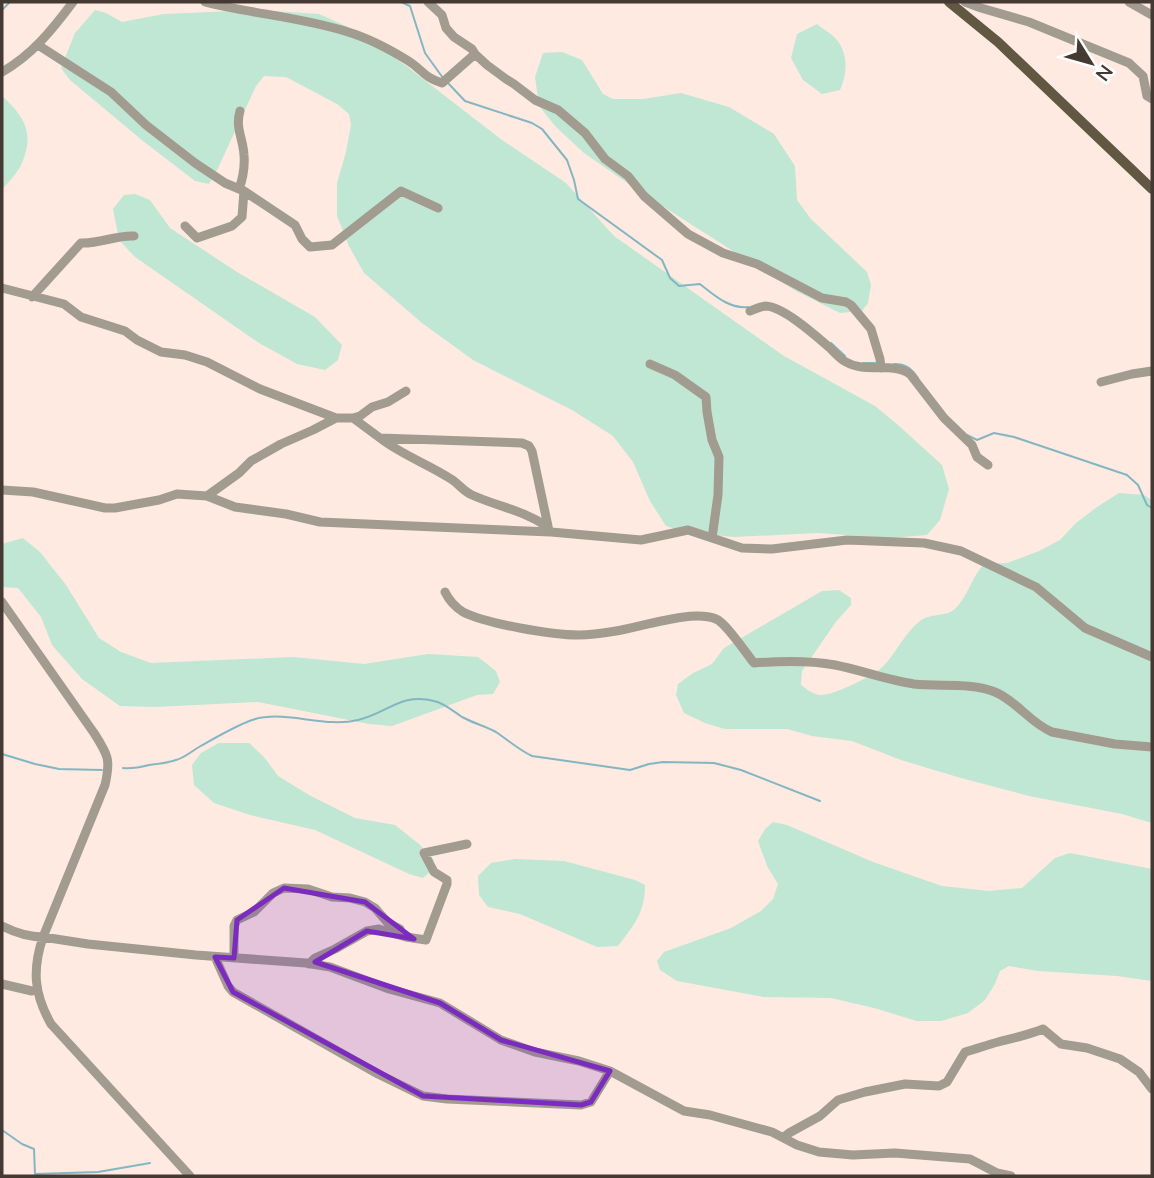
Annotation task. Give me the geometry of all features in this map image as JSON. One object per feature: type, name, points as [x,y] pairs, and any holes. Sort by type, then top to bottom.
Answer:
[{"type":"main road","points":[[949,2],[998,42],[1152,189]]},
{"type":"street","points":[[2,72],[19,62],[38,45],[73,2]]},
{"type":"street","points":[[205,2],[349,32],[409,61],[429,79],[445,80],[475,54]]},
{"type":"street","points":[[428,2],[442,15],[446,28],[454,37],[535,100],[558,110],[585,133],[605,159],[628,176],[644,196],[688,234],[723,253],[757,264],[822,298],[851,305],[872,329],[881,364]]},
{"type":"street","points":[[965,2],[1029,22],[1129,63],[1143,76],[1147,96],[1152,99]]},
{"type":"street","points":[[1129,2],[1152,15]]},
{"type":"street","points":[[38,45],[111,92],[146,125],[195,163],[295,225],[302,239],[310,247],[332,246],[401,191],[438,208]]},
{"type":"street","points":[[185,226],[197,238],[232,226],[242,218],[244,154],[237,121],[240,111]]},
{"type":"street","points":[[32,296],[81,243],[134,236]]},
{"type":"street","points":[[2,288],[64,304],[81,317],[125,331],[161,352],[185,355],[207,362],[260,389],[336,418],[354,418],[406,391]]},
{"type":"street","points":[[750,311],[763,306],[784,312],[843,361],[856,368],[881,364],[903,369],[910,374],[944,418],[972,445],[977,457],[988,465]]},
{"type":"street","points":[[650,365],[675,375],[706,397],[712,440],[719,457],[718,495],[712,538]]},
{"type":"street","points":[[1101,382],[1152,371]]},
{"type":"street","points":[[207,496],[251,461],[336,418]]},
{"type":"street","points":[[354,418],[391,447],[454,480],[463,490],[533,517],[548,529]]},
{"type":"street","points":[[380,438],[522,443],[529,446],[548,529]]},
{"type":"street","points":[[2,490],[33,492],[105,508],[159,500],[177,494],[207,496],[235,507],[320,522],[548,529],[641,540],[688,530],[742,548],[772,549],[847,540],[924,543],[961,551],[1036,586],[1085,628],[1152,657]]},
{"type":"street","points":[[445,593],[449,600],[463,611],[481,618],[555,634],[579,635],[684,617],[713,617],[722,621],[754,663],[781,661],[824,664],[913,683],[973,687],[1005,697],[1043,729],[1115,744],[1152,747]]},
{"type":"street","points":[[2,602],[94,733],[108,760],[105,785],[37,953],[36,981],[42,1009],[51,1024],[190,1176]]},
{"type":"street","points":[[309,964],[315,958],[335,950],[367,930],[379,929],[426,940],[447,880],[434,872],[424,853],[467,844]]},
{"type":"street","points":[[234,958],[234,926],[237,920],[254,912],[273,893],[284,888],[308,890],[365,902],[375,908],[388,923],[402,925],[414,939]]},
{"type":"street","points":[[2,926],[36,937],[88,944],[330,967],[389,989],[440,1003],[501,1040],[535,1052],[610,1071],[684,1111],[710,1115],[772,1132],[797,1145],[819,1152],[853,1155],[895,1153],[970,1159],[998,1173],[1011,1176]]},
{"type":"street","points":[[215,957],[233,992],[378,1074],[423,1096],[581,1105],[591,1102],[610,1071]]},
{"type":"street","points":[[2,984],[32,991]]},
{"type":"street","points":[[784,1138],[820,1116],[838,1100],[905,1084],[939,1086],[947,1082],[965,1052],[1027,1036],[1043,1029],[1061,1044],[1087,1048],[1120,1059],[1139,1072],[1152,1089]]},
{"type":"highlighted area","points":[[284,888],[365,902],[414,939],[367,931],[315,962],[440,1003],[501,1040],[610,1071],[591,1102],[581,1105],[423,1096],[233,992],[215,957],[234,958],[237,920]]},
{"type":"green space","points":[[95,10],[122,22],[164,14],[258,10],[319,14],[359,32],[502,140],[566,183],[614,236],[784,356],[875,406],[898,425],[942,465],[949,489],[940,520],[927,535],[891,538],[818,533],[734,537],[684,532],[666,526],[650,501],[633,462],[613,436],[572,410],[473,360],[422,323],[364,273],[337,216],[337,183],[351,125],[349,114],[337,104],[286,77],[264,76],[256,86],[209,184],[195,181],[70,80],[61,68],[75,33]]},
{"type":"green space","points":[[817,24],[840,45],[846,64],[840,90],[822,94],[803,80],[791,58],[797,34]]},
{"type":"green space","points":[[562,52],[582,60],[603,94],[613,99],[643,99],[681,93],[729,107],[774,134],[795,166],[797,200],[811,219],[867,272],[871,285],[868,303],[862,311],[840,313],[794,290],[584,153],[556,127],[539,106],[535,77],[543,53]]},
{"type":"green space","points":[[2,96],[21,118],[27,134],[27,143],[20,167],[2,190]]},
{"type":"green space","points":[[135,194],[150,200],[170,228],[237,272],[315,317],[342,345],[338,360],[325,370],[297,364],[259,343],[135,257],[119,240],[113,209],[124,195]]},
{"type":"green space","points":[[1119,493],[1144,495],[1152,500],[1152,823],[961,778],[901,760],[852,741],[812,736],[787,729],[725,729],[684,713],[676,695],[678,684],[712,664],[724,648],[822,591],[839,590],[851,598],[851,605],[835,623],[802,671],[801,685],[812,692],[826,695],[859,682],[884,665],[920,621],[955,609],[984,564],[1007,563],[1060,540],[1076,523]]},
{"type":"green space","points":[[23,538],[40,552],[66,585],[99,638],[121,652],[151,663],[293,657],[364,664],[428,654],[478,657],[496,671],[500,682],[493,694],[477,695],[392,726],[258,702],[120,706],[82,679],[52,645],[41,617],[18,588],[2,587],[2,544]]},
{"type":"green space","points":[[219,743],[249,743],[278,776],[309,795],[355,818],[395,825],[434,860],[431,871],[423,878],[409,874],[315,830],[250,815],[214,803],[194,785],[192,765],[201,753]]},
{"type":"green space","points":[[773,822],[787,825],[873,862],[942,886],[989,891],[1022,888],[1055,858],[1070,853],[1152,869],[1152,981],[1009,966],[1000,971],[985,1000],[968,1013],[941,1021],[917,1021],[831,998],[764,997],[677,981],[660,970],[657,961],[664,952],[731,928],[761,911],[773,899],[778,884],[767,866],[758,841]]},
{"type":"green space","points":[[515,859],[564,861],[635,880],[645,885],[641,911],[618,946],[597,947],[520,914],[488,907],[479,895],[478,876],[491,863]]},
{"type":"waterway","points":[[2,10],[10,2]]},
{"type":"waterway","points":[[401,2],[410,6],[425,53],[443,78]]},
{"type":"waterway","points":[[447,82],[465,101],[532,123],[542,129],[567,160],[578,199],[662,260],[670,278],[679,286],[700,284],[728,304],[748,307]]},
{"type":"waterway","points":[[831,343],[845,356]]},
{"type":"waterway","points":[[863,363],[875,363]]},
{"type":"waterway","points":[[894,364],[908,367],[918,378]]},
{"type":"waterway","points":[[967,435],[977,440],[994,433],[1014,437],[1127,475],[1138,485],[1147,505],[1152,508]]},
{"type":"waterway","points":[[123,768],[179,759],[229,731],[260,718],[287,717],[344,722],[368,717],[403,701],[423,699],[441,703],[462,717],[496,732],[532,756],[630,770],[663,762],[714,763],[741,770],[820,801]]},
{"type":"waterway","points":[[2,754],[59,769],[102,770]]},
{"type":"waterway","points":[[2,1130],[34,1149],[35,1174],[98,1172],[150,1163]]}]
